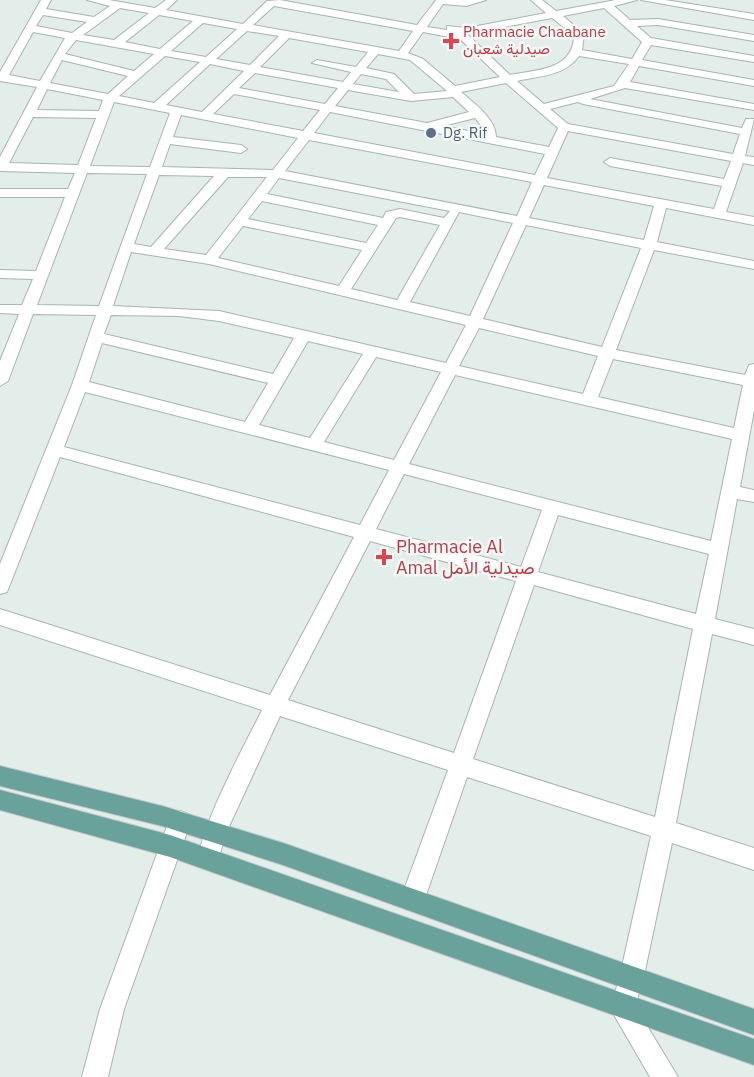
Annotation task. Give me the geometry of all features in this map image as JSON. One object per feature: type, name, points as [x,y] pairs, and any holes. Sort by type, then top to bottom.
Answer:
[{"type":"main road","points":[[0,776],[180,821],[215,832],[413,898],[631,980],[754,1022]]},
{"type":"main road","points":[[0,800],[170,846],[622,1008],[754,1052]]},
{"type":"street","points":[[46,0],[1,77],[541,180],[605,176],[729,184]]},
{"type":"street","points":[[92,0],[402,54],[427,64],[490,129],[490,139]]},
{"type":"street","points":[[116,44],[172,0]]},
{"type":"street","points":[[402,54],[423,26],[438,0],[460,3],[482,0]]},
{"type":"street","points":[[30,27],[411,98],[454,92],[566,66],[576,52],[579,34],[536,0]]},
{"type":"street","points":[[158,106],[275,1],[465,33],[632,0]]},
{"type":"street","points":[[646,0],[687,3],[754,17]]},
{"type":"street","points":[[460,3],[488,27]]},
{"type":"street","points":[[118,5],[72,36],[0,167],[278,174],[754,265]]},
{"type":"street","points":[[606,5],[648,41],[754,59]]},
{"type":"street","points":[[40,10],[94,20]]},
{"type":"street","points":[[0,381],[39,275],[110,98],[200,20]]},
{"type":"street","points":[[629,23],[658,22],[754,38]]},
{"type":"street","points":[[465,33],[508,79],[564,127],[754,161]]},
{"type":"street","points":[[206,115],[286,35]]},
{"type":"street","points":[[542,108],[618,88],[623,84],[648,41]]},
{"type":"street","points":[[209,260],[278,174],[326,108],[376,50]]},
{"type":"street","points":[[685,95],[702,50]]},
{"type":"street","points":[[576,52],[754,83]]},
{"type":"street","points":[[59,56],[137,75]]},
{"type":"street","points":[[317,63],[390,76],[411,98]]},
{"type":"street","points":[[623,84],[754,108],[719,214]]},
{"type":"street","points":[[231,90],[553,152]]},
{"type":"street","points":[[579,100],[747,132]]},
{"type":"street","points":[[0,587],[80,385],[126,247],[177,110]]},
{"type":"street","points":[[30,113],[104,115]]},
{"type":"street","points":[[426,128],[476,114]]},
{"type":"street","points":[[208,859],[215,832],[275,705],[475,321],[564,127]]},
{"type":"street","points":[[605,176],[620,137]]},
{"type":"street","points":[[166,140],[241,149]]},
{"type":"street","points":[[156,250],[225,172]]},
{"type":"street","points":[[605,176],[661,203],[754,221]]},
{"type":"street","points":[[0,193],[72,194]]},
{"type":"street","points":[[260,197],[385,222]]},
{"type":"street","points":[[589,400],[649,245],[661,203]]},
{"type":"street","points":[[402,304],[457,208]]},
{"type":"street","points":[[343,291],[391,215],[400,213],[448,223]]},
{"type":"street","points":[[240,221],[370,248]]},
{"type":"street","points":[[126,247],[209,260],[607,353],[753,378],[717,549],[663,832],[631,980],[622,1008],[665,1077]]},
{"type":"street","points":[[0,274],[39,275]]},
{"type":"street","points":[[0,309],[196,313],[304,334],[741,435]]},
{"type":"street","points":[[249,429],[304,334]]},
{"type":"street","points":[[96,337],[278,380]]},
{"type":"street","points":[[314,445],[374,350]]},
{"type":"street","points":[[80,385],[717,549]]},
{"type":"street","points":[[55,450],[754,637]]},
{"type":"street","points":[[731,491],[754,496]]},
{"type":"street","points":[[413,898],[552,507]]},
{"type":"street","points":[[0,617],[663,832],[754,859]]},
{"type":"street","points":[[95,1077],[112,1009],[180,821]]},
{"type":"place","name":"Pharmacie Chaabane صيدلية شعبان","points":[[451,41]]},
{"type":"place","name":"Dg. Rif","points":[[431,133]]},
{"type":"place","name":"Pharmacie Al Amal صيدلية الأمل","points":[[384,557]]}]
